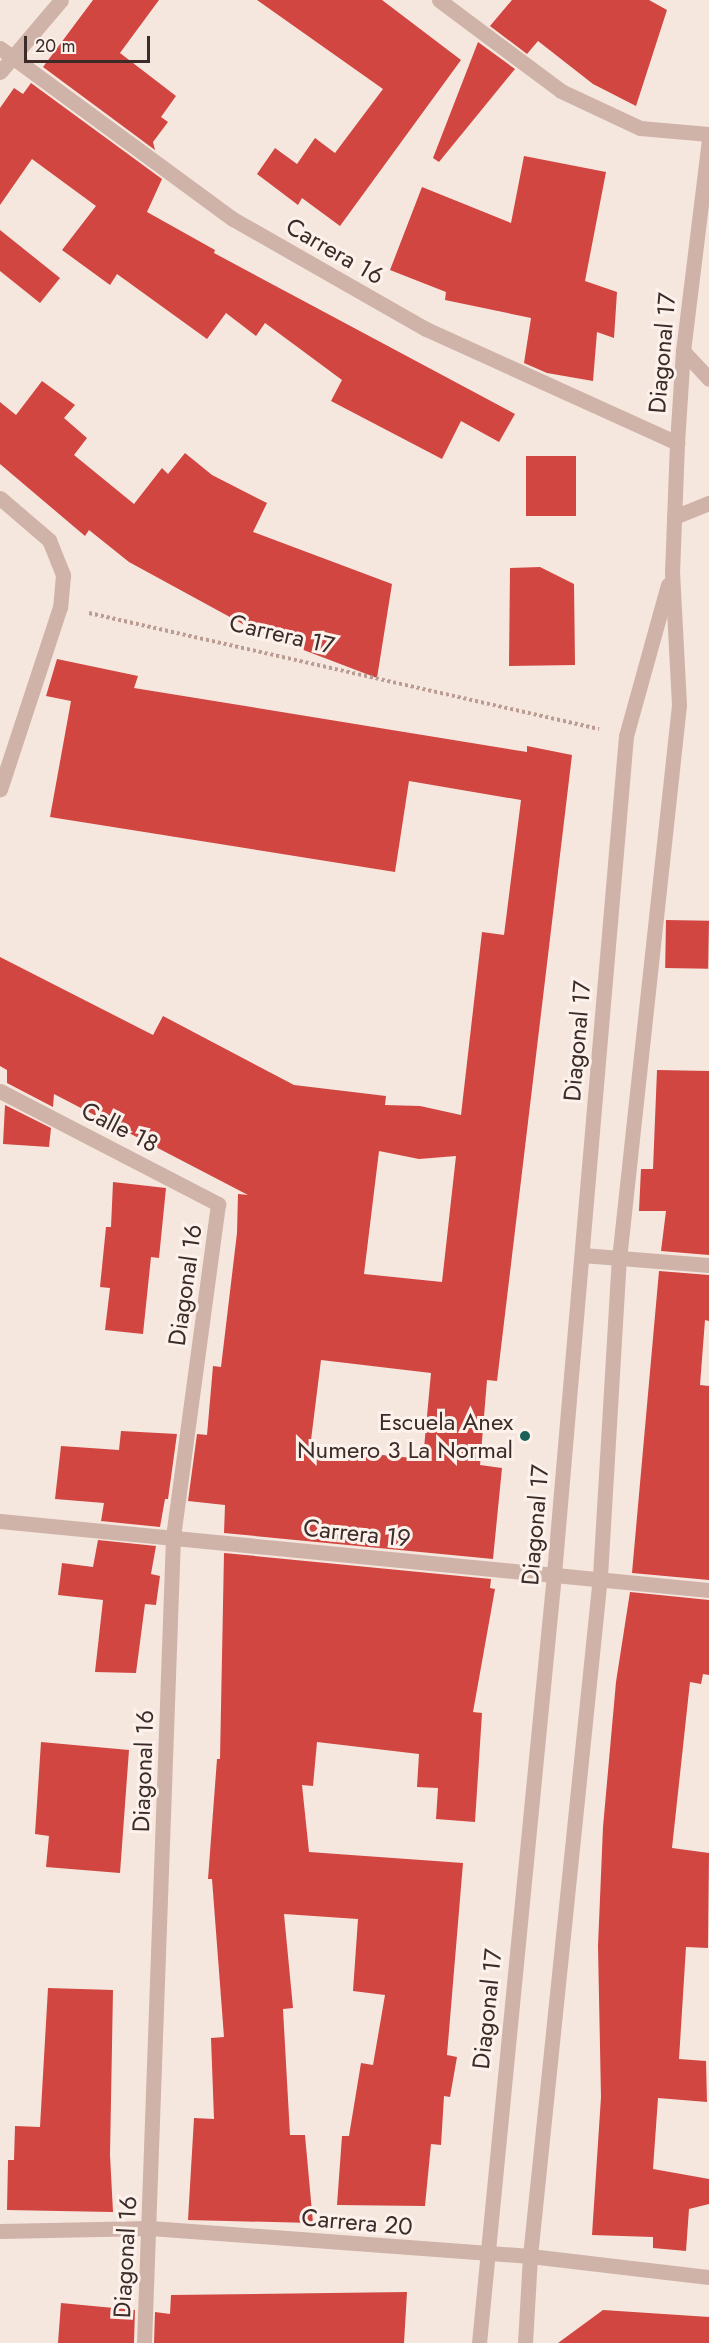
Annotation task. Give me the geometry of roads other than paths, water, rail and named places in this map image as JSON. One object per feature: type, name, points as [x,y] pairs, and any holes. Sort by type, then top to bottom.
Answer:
[{"type":"street","points":[[0,72],[61,0]]},
{"type":"street","points":[[438,0],[561,91],[640,128],[709,136]]},
{"type":"street","name":"Carrera 16","points":[[0,48],[12,60],[233,219],[426,329],[677,443]]},
{"type":"street","name":"Diagonal 17","points":[[525,2343],[530,2256],[600,1576],[619,1259],[679,705],[672,573],[677,443],[683,351],[709,136]]},
{"type":"street","points":[[683,351],[709,379]]},
{"type":"street","points":[[0,498],[49,540],[63,575],[60,607],[0,789]]},
{"type":"street","points":[[674,517],[709,503]]},
{"type":"street","name":"Diagonal 17","points":[[479,2343],[485,2255],[554,1574],[626,736],[672,573]]},
{"type":"street","name":"Calle 18","points":[[0,1091],[218,1204]]},
{"type":"street","name":"Diagonal 16","points":[[144,2343],[174,1538],[218,1204]]},
{"type":"street","points":[[582,1255],[709,1265]]},
{"type":"street","name":"Carrera 19","points":[[0,1521],[554,1574],[600,1576],[709,1590]]},
{"type":"street","name":"Carrera 20","points":[[0,2231],[150,2228],[485,2255],[530,2256],[709,2277]]},
{"type":"place","name":"Escuela Anex Numero 3 La Normal","points":[[525,1436]]}]
